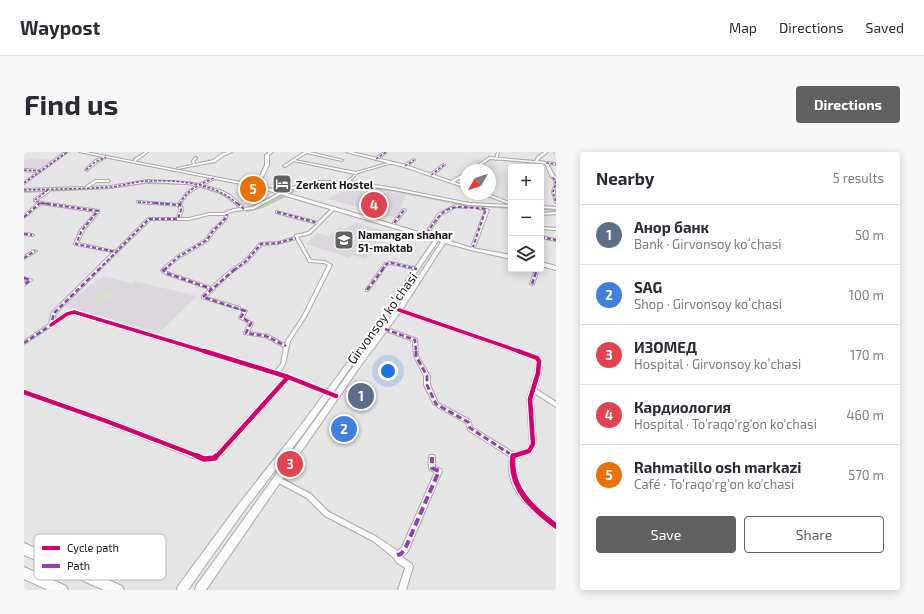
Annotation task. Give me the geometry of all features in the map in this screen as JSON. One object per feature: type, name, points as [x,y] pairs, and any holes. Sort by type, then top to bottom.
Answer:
[{"type":"main road","points":[[81,152],[257,185]]},
{"type":"main road","points":[[91,152],[178,168],[294,194],[427,233],[441,239],[508,256]]},
{"type":"main road","points":[[257,185],[267,165],[267,155],[271,152]]},
{"type":"main road","points":[[348,152],[405,166],[460,185]]},
{"type":"main road","points":[[536,162],[538,158],[546,152]]},
{"type":"main road","points":[[480,164],[487,158],[546,163],[554,178]]},
{"type":"main road","points":[[450,182],[460,176]]},
{"type":"main road","points":[[294,194],[334,208],[441,239],[508,256]]},
{"type":"main road","points":[[496,198],[508,203]]},
{"type":"main road","points":[[544,207],[556,208]]},
{"type":"main road","points":[[544,214],[556,213]]},
{"type":"main road","points":[[544,228],[556,229]]},
{"type":"main road","name":"Girvonsoy koʻchasi","points":[[200,590],[277,479],[417,269],[441,239]]},
{"type":"main road","name":"Girvonsoy koʻchasi","points":[[182,590],[332,395],[385,329],[399,310],[441,239]]},
{"type":"main road","points":[[544,265],[556,268]]},
{"type":"main road","points":[[24,549],[34,553]]},
{"type":"main road","points":[[24,573],[34,577]]},
{"type":"main road","points":[[40,580],[62,590]]},
{"type":"main road","points":[[95,580],[118,590]]},
{"type":"street","points":[[24,183],[67,152]]},
{"type":"street","points":[[135,160],[147,152]]},
{"type":"street","points":[[178,168],[214,161],[224,153],[231,152]]},
{"type":"street","points":[[284,166],[307,152],[342,160]]},
{"type":"street","points":[[376,159],[386,152]]},
{"type":"street","points":[[496,159],[498,152]]},
{"type":"street","points":[[86,170],[95,162],[106,157]]},
{"type":"street","points":[[191,166],[194,164],[193,161],[196,158]]},
{"type":"street","points":[[294,160],[355,173],[391,163]]},
{"type":"street","points":[[405,166],[414,160]]},
{"type":"street","points":[[546,163],[556,164]]},
{"type":"street","points":[[431,175],[444,164]]},
{"type":"street","points":[[24,170],[40,171]]},
{"type":"street","points":[[348,182],[357,174],[355,173]]},
{"type":"street","points":[[178,219],[182,210],[180,206],[182,200],[193,188],[214,178]]},
{"type":"street","points":[[554,178],[556,183],[554,186],[556,202]]},
{"type":"street","points":[[84,188],[96,181],[110,182]]},
{"type":"street","points":[[24,190],[47,191],[114,186],[148,181],[199,186],[224,194],[244,209]]},
{"type":"street","points":[[51,325],[54,313],[149,219],[189,219],[209,214],[227,214],[238,209],[256,207],[283,192],[315,182],[348,182],[394,189],[469,204],[508,204]]},
{"type":"street","points":[[47,191],[35,200],[40,203],[105,212]]},
{"type":"street","points":[[138,202],[180,206]]},
{"type":"street","points":[[24,217],[40,203]]},
{"type":"street","points":[[427,233],[438,215],[455,206],[486,209],[473,247]]},
{"type":"street","points":[[286,346],[266,336],[246,333],[251,323],[241,318],[245,311],[230,304],[203,297],[230,272],[245,262],[261,244],[278,243],[296,238],[297,235],[310,233],[334,208]]},
{"type":"street","points":[[394,223],[404,210]]},
{"type":"street","points":[[98,211],[82,229],[76,243],[79,245],[116,252]]},
{"type":"street","points":[[277,212],[318,223]]},
{"type":"street","points":[[212,289],[166,273],[163,270],[178,257],[207,240],[212,232],[225,219],[227,214]]},
{"type":"street","points":[[24,234],[32,235]]},
{"type":"street","points":[[277,373],[283,364],[286,346],[306,312],[330,265],[325,262],[310,261],[296,238]]},
{"type":"street","points":[[544,238],[556,240]]},
{"type":"street","points":[[24,258],[35,251]]},
{"type":"street","points":[[367,290],[386,264],[391,263],[417,269]]},
{"type":"street","points":[[532,284],[536,272]]},
{"type":"street","points":[[24,278],[30,280],[24,285]]},
{"type":"street","points":[[399,310],[534,356],[539,361],[538,373],[530,399],[532,418],[532,448],[513,456]]},
{"type":"street","points":[[24,343],[66,314],[74,312],[288,376],[332,395]]},
{"type":"street","points":[[385,329],[415,340],[416,356],[425,372],[429,390],[436,404],[468,422],[470,428],[513,456]]},
{"type":"street","points":[[24,392],[210,460],[215,458],[288,376]]},
{"type":"street","points":[[533,390],[556,405]]},
{"type":"street","points":[[513,456],[514,476],[519,488],[531,506],[556,526]]},
{"type":"street","points":[[397,555],[401,554],[405,549],[439,471],[432,468],[432,457]]},
{"type":"street","points":[[277,479],[309,496],[327,514],[375,539],[397,555],[399,559],[409,566],[402,590]]},
{"type":"shaded area","points":[[33,158],[54,160],[36,170],[24,170],[24,160]]},
{"type":"shaded area","points":[[351,186],[406,195],[400,208],[403,210],[400,214],[396,214],[393,217],[328,199]]},
{"type":"shaded area","name":"Namangan shahar 51-maktab","points":[[356,222],[385,231],[366,259],[352,255],[349,258],[306,244],[317,233],[329,236],[340,227],[346,229]]},
{"type":"shaded area","points":[[103,276],[132,283],[134,281],[197,296],[159,333],[64,306]]},
{"type":"shaded area","points":[[109,290],[118,292],[103,304],[94,301]]},
{"type":"waterway","points":[[24,192],[110,188],[146,183],[189,184],[218,192],[229,198],[241,209],[248,211],[262,207],[300,188],[320,184],[344,184],[395,191],[465,205],[508,208]]},
{"type":"waterway","points":[[544,209],[556,210]]},
{"type":"marked path","points":[[24,183],[67,152]]},
{"type":"marked path","points":[[376,159],[386,152]]},
{"type":"marked path","points":[[86,170],[95,162],[106,157]]},
{"type":"marked path","points":[[405,166],[414,160]]},
{"type":"marked path","points":[[546,163],[556,164]]},
{"type":"marked path","points":[[431,175],[444,165]]},
{"type":"marked path","points":[[24,170],[40,171]]},
{"type":"marked path","points":[[553,177],[556,183],[553,192],[556,202]]},
{"type":"marked path","points":[[24,343],[51,325],[54,313],[149,219],[178,219],[181,210],[180,203],[187,193],[214,178]]},
{"type":"marked path","points":[[24,190],[110,187],[148,181],[186,183],[200,185],[219,191],[229,196],[244,209]]},
{"type":"marked path","points":[[48,190],[35,200],[40,203],[98,211],[82,230],[76,244],[116,252]]},
{"type":"marked path","points":[[138,202],[180,205]]},
{"type":"marked path","points":[[24,217],[40,203]]},
{"type":"marked path","points":[[427,233],[439,215],[455,206],[486,209],[473,247]]},
{"type":"marked path","points":[[394,223],[404,210]]},
{"type":"marked path","points":[[277,212],[318,223]]},
{"type":"marked path","points":[[212,289],[166,273],[163,270],[178,257],[207,240],[212,232],[225,219],[227,214]]},
{"type":"marked path","points":[[24,234],[32,235]]},
{"type":"marked path","points":[[286,346],[266,336],[246,333],[251,323],[241,317],[245,311],[203,297],[230,272],[245,262],[261,244],[278,243],[296,238]]},
{"type":"marked path","points":[[544,238],[556,240]]},
{"type":"marked path","points":[[24,258],[35,251]]},
{"type":"marked path","points":[[367,290],[386,264],[391,263],[417,269]]},
{"type":"marked path","points":[[532,284],[536,272]]},
{"type":"marked path","points":[[24,278],[30,280],[24,285]]},
{"type":"marked path","points":[[385,329],[415,340],[416,356],[427,376],[427,385],[436,404],[468,422],[470,428],[513,456]]},
{"type":"marked path","points":[[397,555],[401,554],[405,549],[439,471],[432,468],[432,457]]},
{"type":"cycle path","points":[[399,310],[537,358],[539,361],[538,373],[530,399],[533,444],[529,451],[513,456],[513,477],[524,497],[531,505],[556,526]]},
{"type":"cycle path","points":[[51,325],[67,314],[74,312],[288,377],[336,396]]},
{"type":"cycle path","points":[[24,392],[106,421],[204,459],[215,458],[288,377]]},
{"type":"place","name":"Zerkent Hostel","points":[[282,184]]},
{"type":"place","name":"Rahmatillo osh markazi","points":[[253,189]]},
{"type":"place","name":"Кардиология","points":[[374,205]]},
{"type":"place","name":"Namangan shahar 51-maktab","points":[[344,240]]},
{"type":"place","name":"Анор банк","points":[[361,396]]},
{"type":"place","name":"SAG","points":[[344,429]]},
{"type":"place","name":"ИЗОМЕД","points":[[290,464]]}]
